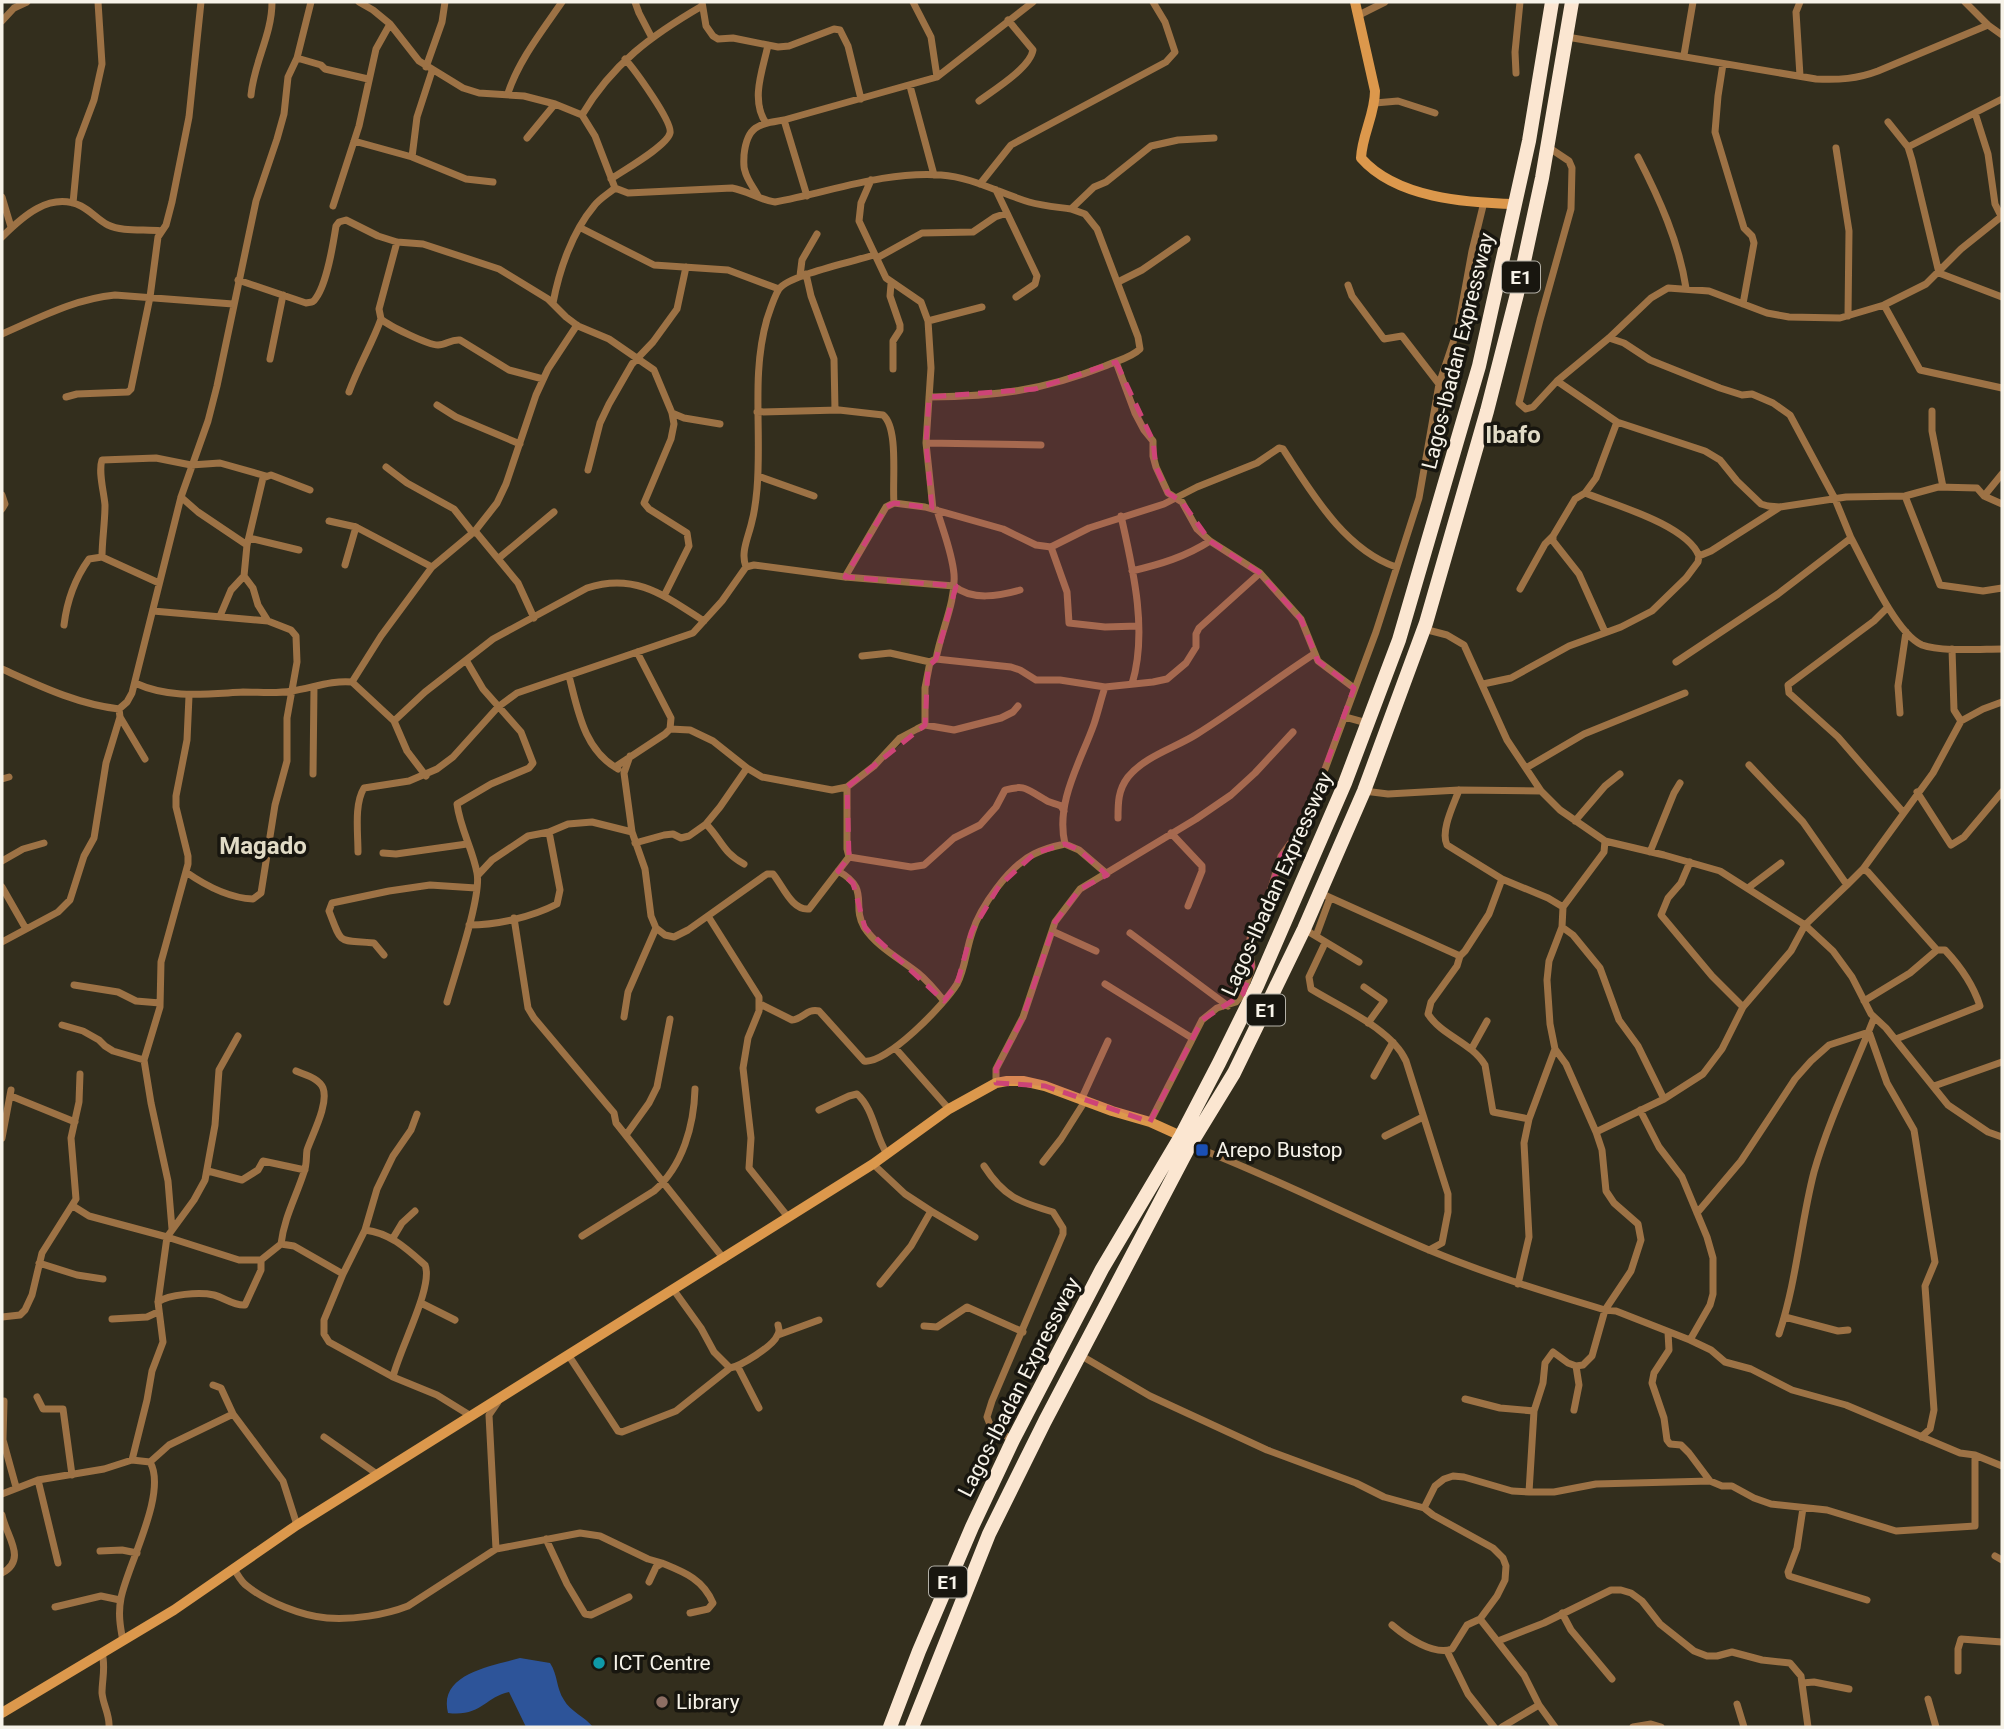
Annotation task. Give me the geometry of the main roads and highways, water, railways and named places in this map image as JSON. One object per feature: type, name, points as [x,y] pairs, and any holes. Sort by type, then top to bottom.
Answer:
[{"type":"highway","name":"Lagos-Ibadan Expressway","points":[[912,1727],[989,1534],[1080,1355],[1258,986],[1335,807],[1399,640],[1492,318],[1516,204],[1552,2]]},
{"type":"highway","name":"Lagos-Ibadan Expressway","points":[[890,1727],[961,1552],[1013,1440],[1102,1269],[1185,1141],[1234,1073],[1310,933],[1424,629],[1494,385],[1523,268],[1548,147],[1573,2]]},
{"type":"water","points":[[520,1658],[550,1663],[564,1700],[593,1727],[526,1727],[509,1692],[468,1712],[448,1713],[447,1699],[459,1680],[483,1668]]},
{"type":"place","name":"Arepo Bustop","points":[[1202,1150]]},
{"type":"place","name":"ICT Centre","points":[[599,1663]]},
{"type":"place","name":"Library","points":[[662,1702]]},
{"type":"district","name":"Ibafo","points":[[1513,435]]},
{"type":"district","name":"Magado","points":[[263,846]]}]
